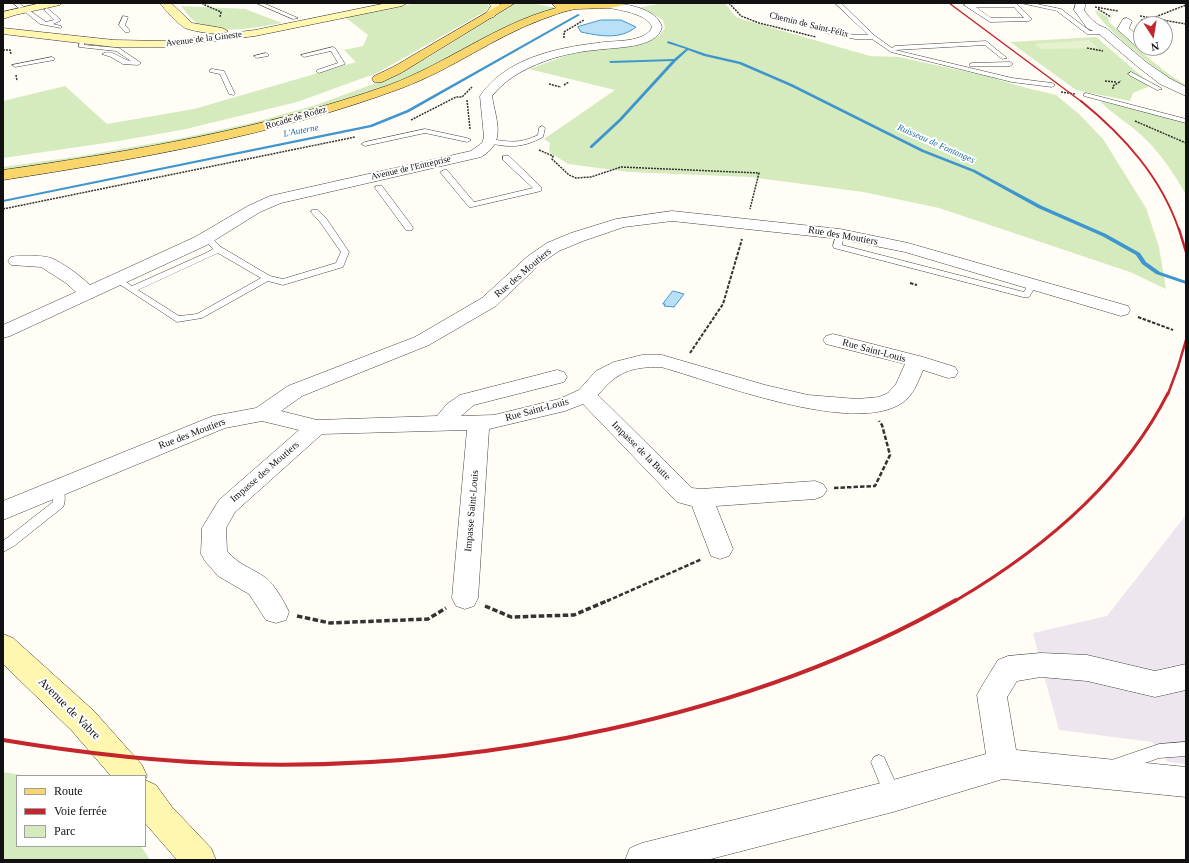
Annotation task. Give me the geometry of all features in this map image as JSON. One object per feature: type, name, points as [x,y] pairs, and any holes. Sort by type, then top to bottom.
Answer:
[{"type":"main road","points":[[165,3],[188,25],[203,29],[235,32],[268,28],[393,3]]},
{"type":"main road","name":"Avenue de la Gineste","points":[[3,31],[82,40],[166,44],[214,39],[278,28],[402,3]]},
{"type":"main road","points":[[363,84],[397,70],[492,9],[510,3]]},
{"type":"main road","points":[[549,3],[573,6],[609,5],[620,3]]},
{"type":"main road","points":[[11,10],[46,6]]},
{"type":"main road","name":"Rocade de Rodez","points":[[3,175],[136,155],[191,144],[297,118],[374,94],[424,74],[515,27],[555,10],[573,6]]},
{"type":"main road","points":[[145,44],[160,41],[177,34],[188,25]]},
{"type":"main road","name":"Rocade de Rodez","points":[[3,164],[187,134],[292,108],[350,89]]},
{"type":"main road","name":"Avenue de Vabre","points":[[3,646],[83,721],[129,775]]},
{"type":"main road","points":[[153,807],[180,860]]},
{"type":"main road","points":[[153,807],[199,860]]},
{"type":"street","points":[[628,3],[639,12]]},
{"type":"street","points":[[1081,3],[1079,10],[1084,18],[1094,28],[1103,31],[1156,75],[1185,90]]},
{"type":"street","points":[[490,141],[491,132],[486,96],[493,85],[511,72],[553,55],[580,48],[633,42],[652,36],[658,28],[657,24],[648,16],[639,12],[609,5]]},
{"type":"street","points":[[1094,5],[1088,9],[1093,18],[1105,29],[1103,31]]},
{"type":"street","points":[[1127,21],[1123,28],[1133,38]]},
{"type":"street","points":[[1165,67],[1185,90]]},
{"type":"street","name":"Avenue de l'Entreprise","points":[[3,332],[117,280],[212,243],[254,209],[276,199],[476,154],[486,148],[490,141]]},
{"type":"street","name":"Rue des Moutiers","points":[[3,511],[221,421],[262,414],[295,391],[422,341],[489,302],[534,260],[553,247],[577,237],[622,222],[672,216],[744,231],[840,234],[908,248],[1121,310]]},
{"type":"street","points":[[17,261],[45,262],[72,279],[88,293]]},
{"type":"street","name":"Rue Saint-Louis","points":[[833,340],[916,361],[948,372]]},
{"type":"street","name":"Rue Saint-Louis","points":[[262,414],[317,427],[443,422],[494,422],[565,404],[586,395],[603,376],[621,366],[642,361],[662,361],[800,401],[836,406],[869,406],[891,401],[906,388],[916,361]]},
{"type":"street","points":[[443,422],[455,409],[467,400],[557,378]]},
{"type":"street","name":"Impasse de la Butte","points":[[586,395],[685,496],[701,498],[815,490]]},
{"type":"street","name":"Impasse Saint-Louis","points":[[465,598],[479,423]]},
{"type":"street","name":"Impasse des Moutiers","points":[[276,612],[258,586],[228,569],[214,554],[214,528],[227,506],[317,427]]},
{"type":"street","points":[[701,498],[720,549]]},
{"type":"street","points":[[1003,764],[992,694],[1008,669],[1040,665],[1087,668],[1154,684],[1186,677]]},
{"type":"street","points":[[642,860],[893,796],[1003,764],[1186,782]]},
{"type":"lane","points":[[259,3],[269,4],[295,18]]},
{"type":"lane","points":[[838,3],[873,37],[892,51],[1012,80],[1052,85]]},
{"type":"lane","points":[[1024,3],[1059,10],[1089,33],[1103,31]]},
{"type":"lane","points":[[966,4],[1013,4],[1029,19],[990,20],[973,7],[966,4]]},
{"type":"lane","points":[[46,6],[58,20],[47,24]]},
{"type":"lane","points":[[27,11],[42,23],[59,27]]},
{"type":"lane","points":[[125,17],[122,25],[127,31]]},
{"type":"lane","points":[[34,35],[59,27]]},
{"type":"lane","points":[[50,37],[58,30],[59,27]]},
{"type":"lane","points":[[828,32],[855,37],[873,37]]},
{"type":"lane","points":[[82,40],[81,46],[117,49],[138,63],[122,62],[113,55],[105,54]]},
{"type":"lane","points":[[886,48],[986,43],[1004,58]]},
{"type":"lane","points":[[900,48],[976,66],[1010,64]]},
{"type":"lane","points":[[304,55],[333,49],[342,64],[319,71]]},
{"type":"lane","points":[[256,54],[264,53]]},
{"type":"lane","points":[[15,65],[52,59]]},
{"type":"lane","points":[[212,71],[222,72],[232,94]]},
{"type":"lane","points":[[1131,74],[1159,89]]},
{"type":"lane","points":[[1086,95],[1186,121]]},
{"type":"lane","points":[[490,141],[516,145],[525,144],[541,136],[542,128]]},
{"type":"lane","points":[[365,144],[425,131],[467,140]]},
{"type":"lane","points":[[444,172],[472,205],[538,188],[506,158]]},
{"type":"lane","points":[[379,188],[409,228]]},
{"type":"lane","points":[[132,289],[208,255],[212,243],[266,278],[283,282],[340,265],[345,252],[323,220],[315,212]]},
{"type":"lane","points":[[117,280],[177,319],[199,316],[266,278]]},
{"type":"lane","points":[[3,548],[59,504],[58,489]]},
{"type":"lane","points":[[1093,773],[1159,751],[1186,749]]},
{"type":"lane","points":[[879,762],[893,796]]},
{"type":"path","points":[[204,3],[203,4],[207,7],[219,10],[221,12],[220,18]]},
{"type":"path","name":"Chemin de Saint-Félix","points":[[729,3],[741,16],[818,37]]},
{"type":"path","points":[[1094,5],[1110,17]]},
{"type":"path","points":[[1158,16],[1186,5]]},
{"type":"path","points":[[1173,22],[1186,24]]},
{"type":"path","points":[[1087,48],[1104,51]]},
{"type":"path","points":[[3,50],[10,51]]},
{"type":"path","points":[[1113,91],[1113,86],[1117,82],[1130,76],[1131,74]]},
{"type":"path","points":[[1105,81],[1117,82]]},
{"type":"path","points":[[564,86],[570,82]]},
{"type":"path","points":[[549,84],[561,87]]},
{"type":"path","points":[[410,120],[456,97],[462,97]]},
{"type":"path","points":[[467,100],[470,130],[467,140]]},
{"type":"path","points":[[1134,119],[1136,122],[1186,143]]},
{"type":"path","points":[[3,209],[357,136]]},
{"type":"path","points":[[533,149],[546,152],[553,156],[552,159],[569,175],[576,178],[591,177],[621,167],[759,173],[723,304],[689,355]]},
{"type":"path","points":[[910,283],[917,285]]},
{"type":"path","points":[[1121,310],[1173,330]]},
{"type":"path","points":[[815,490],[875,486],[890,455],[882,425],[869,406]]},
{"type":"path","points":[[276,612],[330,623],[428,619],[465,598],[511,616],[574,615],[700,560],[720,549]]},
{"type":"shaded area","points":[[1186,515],[1186,764],[1168,762],[1152,742],[1059,730],[1033,633],[1107,616]]},
{"type":"green space","points":[[417,3],[487,3],[489,7],[486,11],[377,73],[297,102],[186,129],[119,141],[3,158],[3,101],[65,86],[107,124],[194,109],[356,62],[344,50],[363,46],[368,35],[345,17]]},
{"type":"green space","points":[[515,3],[530,3],[557,8],[513,25],[402,80],[317,109],[210,137],[3,172],[3,167],[81,156],[177,139],[252,123],[316,105],[390,78],[429,57]]},
{"type":"green space","points":[[663,3],[725,3],[735,16],[741,19],[870,56],[899,57],[986,76],[1056,95],[1079,114],[1103,139],[1146,208],[1159,247],[1166,289],[1130,272],[939,208],[863,192],[750,177],[629,172],[568,164],[549,152],[550,143],[544,139],[615,90],[529,69],[571,54],[641,43],[659,36],[665,28],[663,20],[653,14],[637,8]]},
{"type":"green space","points":[[181,6],[245,9],[282,23],[228,30],[216,29],[198,24]]},
{"type":"green space","points":[[1095,10],[1108,17],[1109,22],[1133,43],[1133,49],[1106,25]]},
{"type":"green space","points":[[1096,37],[1152,85],[1133,93],[1130,101],[1076,90],[1010,42]]},
{"type":"green space","points":[[1089,40],[1098,48],[1042,49],[1034,44]]},
{"type":"green space","points":[[1141,56],[1147,56],[1165,72],[1186,85],[1186,88],[1170,79]]},
{"type":"green space","points":[[1100,101],[1186,122],[1186,195],[1154,148]]},
{"type":"green space","points":[[3,772],[22,775],[16,775],[16,847],[142,847],[150,860],[3,860]]},
{"type":"water","points":[[601,20],[621,20],[636,27],[623,34],[610,36],[581,32],[578,27]]},
{"type":"water","points":[[673,291],[684,294],[674,307],[664,306],[665,304],[663,304]]},
{"type":"waterway","name":"L'Auterne","points":[[3,201],[371,126],[408,111],[579,15]]},
{"type":"waterway","name":"Ruisseau de Fontanges","points":[[668,42],[688,49]]},
{"type":"waterway","points":[[675,60],[688,49]]},
{"type":"waterway","name":"Ruisseau de Fontanges","points":[[688,49],[705,55],[740,63],[791,85],[923,151],[974,171],[1040,207],[1104,235],[1138,254],[1144,263],[1158,273],[1186,283]]},
{"type":"waterway","points":[[591,147],[620,120],[675,60]]},
{"type":"waterway","points":[[611,62],[675,60]]},
{"type":"railway","points":[[949,3],[1082,102]]},
{"type":"railway","points":[[1081,101],[1112,128],[1139,159],[1162,192],[1179,230]]},
{"type":"railway","points":[[1179,229],[1186,252]]},
{"type":"railway","points":[[1168,394],[1186,340]]},
{"type":"railway","points":[[955,601],[1019,560],[1077,512],[1128,457],[1149,426],[1168,393]]},
{"type":"railway","points":[[3,740],[120,756],[238,764],[329,764],[421,758],[515,747],[609,729],[701,706],[790,677],[875,642],[956,600]]}]
